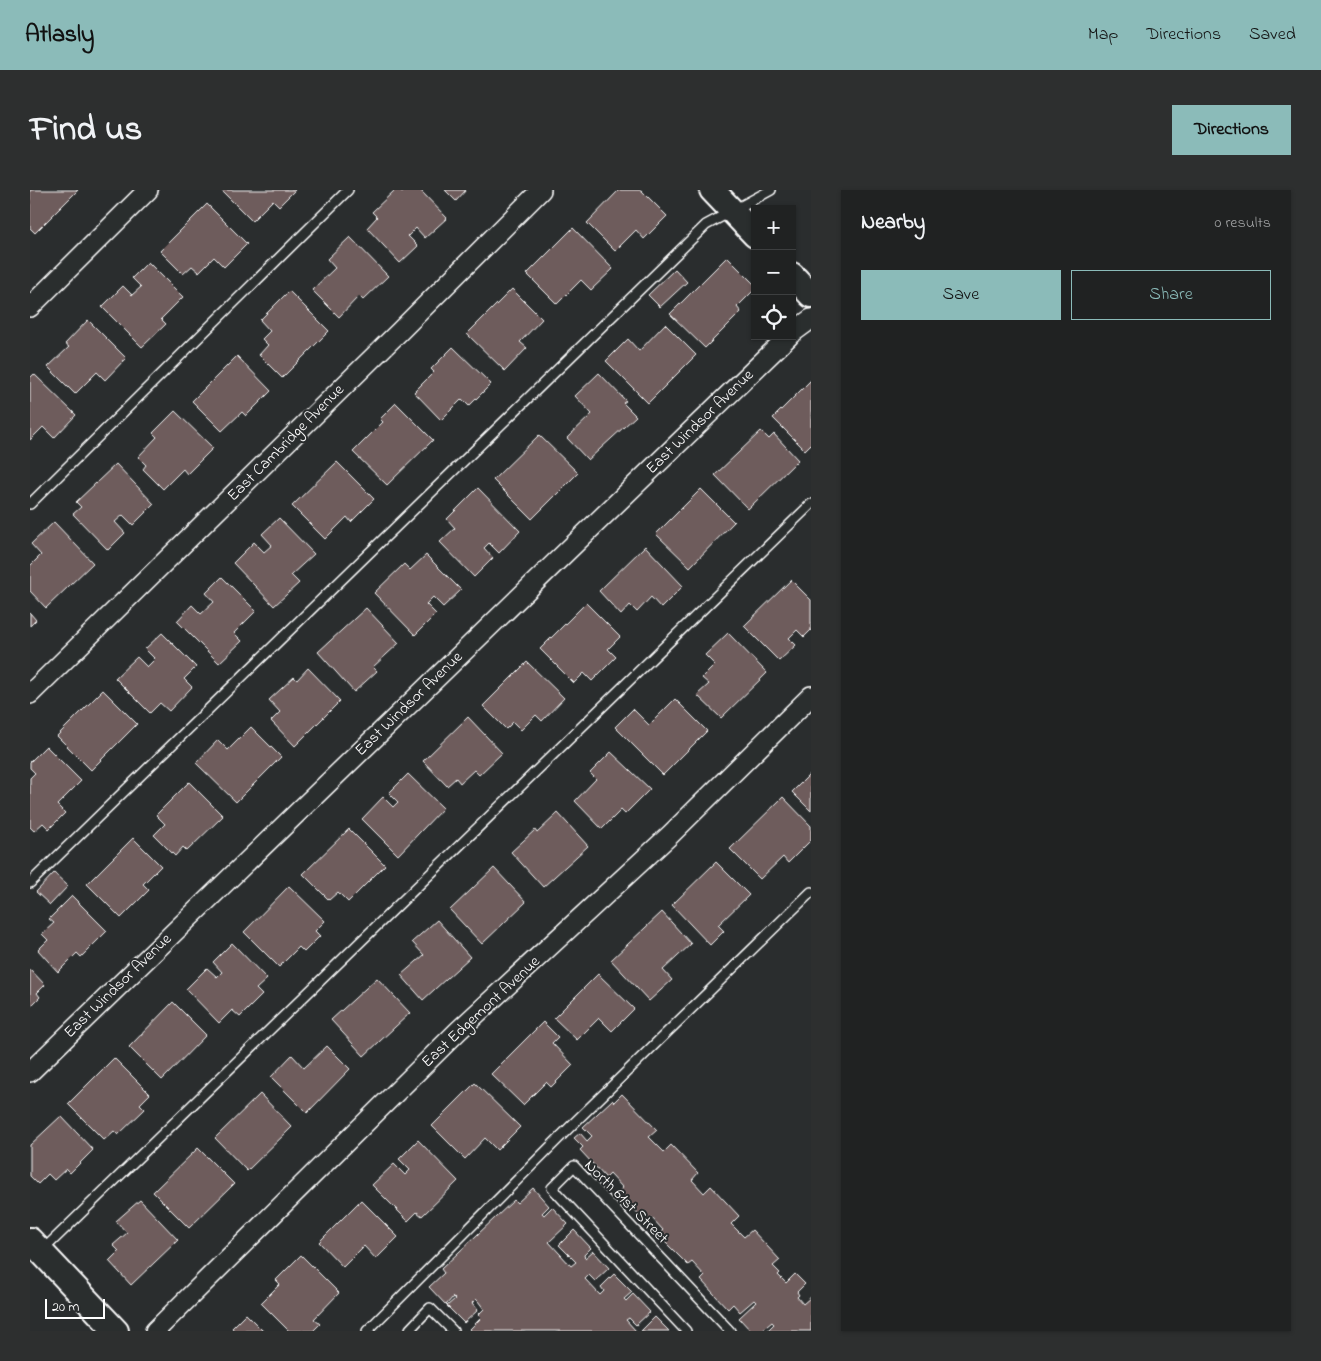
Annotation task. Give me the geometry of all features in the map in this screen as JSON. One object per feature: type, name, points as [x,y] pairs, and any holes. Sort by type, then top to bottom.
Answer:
[{"type":"street","points":[[30,307],[148,190]]},
{"type":"street","name":"East Cambridge Avenue","points":[[30,694],[541,190]]},
{"type":"street","points":[[712,190],[751,231]]},
{"type":"street","points":[[796,279],[811,295]]},
{"type":"street","points":[[796,330],[811,319]]},
{"type":"street","name":"East Windsor Avenue","points":[[30,1072],[784,340]]},
{"type":"street","name":"East Edgemont Avenue","points":[[155,1331],[451,1038],[670,835],[811,696]]},
{"type":"street","points":[[36,1246],[116,1331]]},
{"type":"lane","points":[[30,504],[348,190]]},
{"type":"lane","points":[[30,883],[706,225],[771,190]]},
{"type":"lane","points":[[36,1246],[811,504]]},
{"type":"lane","points":[[367,1331],[574,1124],[811,892]]},
{"type":"lane","name":"North 61st Street","points":[[686,1331],[552,1188],[574,1166],[730,1331]]},
{"type":"lane","points":[[412,1331],[410,1329],[430,1308],[453,1331]]},
{"type":"building","points":[[30,190],[78,190],[35,233],[30,228]]},
{"type":"building","points":[[223,190],[295,190],[279,206],[273,200],[252,221]]},
{"type":"building","points":[[395,190],[402,192],[404,190],[420,190],[447,218],[425,238],[416,228],[408,236],[418,246],[400,263],[367,228],[377,217],[372,212]]},
{"type":"building","points":[[445,190],[466,190],[456,201]]},
{"type":"building","points":[[619,190],[641,190],[667,216],[644,239],[636,230],[615,251],[587,223]]},
{"type":"building","points":[[207,204],[247,244],[224,267],[214,257],[199,272],[192,266],[183,274],[160,251]]},
{"type":"building","points":[[573,228],[613,269],[591,290],[581,280],[557,304],[527,274]]},
{"type":"building","points":[[350,237],[388,276],[363,300],[359,296],[339,317],[312,290],[335,268],[327,259]]},
{"type":"building","points":[[727,257],[751,281],[751,293],[737,307],[741,312],[705,348],[670,314]]},
{"type":"building","points":[[148,262],[183,297],[161,319],[166,324],[142,347],[102,307],[123,286],[132,295],[141,287],[132,278]]},
{"type":"building","points":[[675,269],[687,282],[660,307],[648,295]]},
{"type":"building","points":[[512,289],[542,319],[520,342],[527,348],[505,371],[467,334]]},
{"type":"building","points":[[289,291],[329,331],[282,378],[259,355],[268,345],[262,339],[270,331],[260,320]]},
{"type":"building","points":[[88,320],[126,358],[105,380],[97,372],[75,394],[48,367],[69,347],[65,344]]},
{"type":"building","points":[[665,324],[696,355],[648,403],[606,361],[628,339],[639,351]]},
{"type":"building","points":[[453,347],[491,384],[469,406],[462,399],[441,420],[414,392],[434,372],[431,369]]},
{"type":"building","points":[[237,356],[271,391],[246,416],[242,412],[222,431],[192,401]]},
{"type":"building","points":[[599,373],[626,401],[623,403],[636,416],[588,460],[567,438],[592,414],[575,396]]},
{"type":"building","points":[[34,374],[76,415],[54,438],[43,427],[30,440],[30,378]]},
{"type":"building","points":[[811,380],[811,444],[805,450],[773,418]]},
{"type":"building","points":[[396,403],[433,440],[387,485],[353,452],[383,422],[380,419]]},
{"type":"building","points":[[175,411],[213,448],[187,474],[183,469],[163,489],[143,469],[146,465],[138,457],[157,437],[153,433]]},
{"type":"building","points":[[761,431],[769,439],[774,434],[798,460],[748,509],[715,475]]},
{"type":"building","points":[[539,435],[578,473],[532,519],[493,480]]},
{"type":"building","points":[[337,462],[374,499],[351,522],[347,517],[325,539],[292,506]]},
{"type":"building","points":[[116,464],[154,504],[133,525],[123,515],[115,522],[125,533],[108,550],[73,514],[81,507],[76,502]]},
{"type":"building","points":[[478,488],[520,531],[499,553],[489,543],[484,548],[493,558],[474,577],[440,542],[455,528],[447,519]]},
{"type":"building","points":[[701,489],[734,522],[690,567],[656,534]]},
{"type":"building","points":[[279,518],[314,554],[291,575],[299,583],[274,606],[233,563],[254,542],[264,552],[272,545],[262,534]]},
{"type":"building","points":[[54,522],[93,563],[46,608],[30,591],[30,566],[41,555],[31,544]]},
{"type":"building","points":[[645,546],[683,586],[661,608],[651,597],[637,612],[630,605],[621,615],[599,591]]},
{"type":"building","points":[[426,555],[461,590],[443,607],[433,597],[426,604],[436,614],[415,635],[374,593],[404,564],[410,570]]},
{"type":"building","points":[[222,577],[256,611],[234,633],[242,641],[219,663],[177,621],[192,605],[201,614],[214,602],[206,593]]},
{"type":"building","points":[[791,580],[811,600],[811,630],[804,637],[797,630],[789,638],[796,645],[779,661],[744,626]]},
{"type":"building","points":[[586,603],[620,637],[608,649],[616,657],[592,681],[584,673],[574,683],[540,649]]},
{"type":"building","points":[[366,608],[399,643],[373,667],[377,671],[354,692],[318,652]]},
{"type":"building","points":[[30,613],[36,620],[30,626]]},
{"type":"building","points":[[162,633],[196,667],[184,679],[192,687],[169,711],[160,703],[150,713],[115,678],[137,657],[147,667],[155,659],[145,649]]},
{"type":"building","points":[[728,633],[767,673],[721,718],[697,695],[709,684],[702,678],[715,665],[705,655]]},
{"type":"building","points":[[527,662],[564,698],[542,721],[536,715],[521,730],[513,722],[506,729],[483,706]]},
{"type":"building","points":[[308,668],[340,701],[295,746],[271,721],[280,712],[269,700],[294,677],[297,680]]},
{"type":"building","points":[[103,690],[137,724],[91,770],[57,736]]},
{"type":"building","points":[[675,699],[707,731],[663,775],[615,727],[633,709],[649,725]]},
{"type":"building","points":[[468,717],[502,753],[479,775],[474,770],[460,783],[456,778],[447,786],[423,761]]},
{"type":"building","points":[[251,727],[281,757],[236,802],[196,763],[218,740],[228,750]]},
{"type":"building","points":[[46,746],[81,781],[57,805],[65,813],[49,829],[43,823],[34,831],[30,827],[30,778],[35,773],[30,768],[30,762]]},
{"type":"building","points":[[611,752],[650,789],[625,814],[621,810],[602,829],[575,801],[596,779],[590,773]]},
{"type":"building","points":[[811,773],[811,811],[792,792]]},
{"type":"building","points":[[408,774],[443,808],[398,855],[362,819],[383,797],[393,807],[398,802],[389,793]]},
{"type":"building","points":[[189,782],[223,816],[187,851],[183,847],[175,856],[154,835],[165,824],[156,815]]},
{"type":"building","points":[[783,797],[811,826],[811,840],[788,863],[783,857],[760,879],[730,849]]},
{"type":"building","points":[[558,813],[588,846],[543,887],[511,852],[535,830],[537,833]]},
{"type":"building","points":[[349,829],[385,865],[348,902],[338,892],[329,900],[303,874]]},
{"type":"building","points":[[133,838],[161,866],[143,884],[149,890],[121,918],[87,884]]},
{"type":"building","points":[[716,862],[749,895],[718,925],[724,931],[710,945],[672,905]]},
{"type":"building","points":[[494,868],[526,902],[482,944],[450,910]]},
{"type":"building","points":[[54,873],[68,886],[50,905],[36,892]]},
{"type":"building","points":[[289,886],[325,921],[315,931],[320,936],[304,952],[299,947],[279,967],[244,932]]},
{"type":"building","points":[[72,896],[107,931],[81,957],[77,953],[58,972],[38,950],[48,940],[42,934],[54,923],[49,919]]},
{"type":"building","points":[[662,912],[691,944],[663,970],[672,980],[649,1001],[611,960]]},
{"type":"building","points":[[437,920],[470,957],[423,1000],[401,975],[424,955],[412,942]]},
{"type":"building","points":[[232,943],[267,979],[256,989],[262,995],[240,1017],[232,1010],[219,1023],[186,989],[207,968],[217,977],[222,972],[213,962]]},
{"type":"building","points":[[30,969],[45,985],[37,993],[40,997],[30,1007]]},
{"type":"building","points":[[598,974],[634,1009],[612,1031],[599,1018],[577,1040],[554,1018]]},
{"type":"building","points":[[377,978],[410,1013],[364,1056],[331,1020]]},
{"type":"building","points":[[173,1002],[206,1035],[162,1080],[129,1047]]},
{"type":"building","points":[[543,1022],[558,1037],[552,1043],[573,1065],[551,1087],[546,1082],[523,1105],[491,1074]]},
{"type":"building","points":[[327,1046],[350,1069],[307,1113],[271,1077],[292,1055],[304,1068]]},
{"type":"building","points":[[114,1058],[150,1094],[140,1104],[145,1109],[118,1135],[114,1131],[104,1140],[68,1104]]},
{"type":"building","points":[[475,1083],[520,1127],[497,1150],[485,1138],[465,1159],[432,1126]]},
{"type":"building","points":[[260,1094],[292,1127],[247,1171],[215,1138]]},
{"type":"building","points":[[622,1094],[657,1130],[649,1137],[664,1152],[671,1145],[698,1173],[692,1180],[704,1193],[711,1186],[739,1216],[731,1224],[744,1237],[752,1230],[780,1260],[773,1266],[780,1273],[778,1275],[786,1283],[795,1274],[805,1284],[797,1292],[799,1295],[797,1297],[803,1304],[811,1297],[811,1331],[767,1331],[774,1324],[772,1322],[761,1331],[751,1331],[739,1318],[756,1302],[754,1300],[740,1312],[733,1304],[728,1309],[701,1280],[705,1276],[692,1262],[688,1265],[658,1235],[663,1230],[652,1218],[647,1223],[618,1192],[623,1188],[610,1174],[606,1178],[580,1150],[583,1147],[574,1138],[580,1133],[587,1141],[592,1136],[583,1127],[612,1100],[614,1102]]},
{"type":"building","points":[[61,1116],[93,1150],[70,1173],[66,1169],[54,1180],[48,1174],[38,1184],[30,1176],[30,1145]]},
{"type":"building","points":[[418,1140],[458,1181],[422,1216],[417,1212],[408,1221],[372,1185],[394,1164],[405,1175],[410,1170],[399,1159]]},
{"type":"building","points":[[198,1148],[234,1184],[189,1228],[153,1192]]},
{"type":"building","points":[[533,1188],[549,1206],[542,1213],[544,1215],[552,1207],[568,1224],[549,1242],[571,1266],[576,1262],[559,1245],[574,1230],[591,1248],[584,1255],[585,1258],[593,1251],[609,1268],[595,1281],[589,1275],[585,1279],[600,1295],[604,1291],[601,1287],[614,1274],[632,1292],[624,1299],[626,1301],[633,1294],[650,1312],[636,1325],[629,1318],[626,1320],[636,1331],[470,1331],[481,1318],[478,1315],[484,1309],[478,1301],[476,1299],[472,1303],[478,1310],[464,1323],[447,1306],[455,1299],[453,1297],[446,1305],[429,1287],[444,1273],[441,1269],[514,1200],[517,1203]]},
{"type":"building","points":[[140,1200],[178,1240],[131,1285],[109,1261],[119,1251],[113,1245],[127,1233],[116,1221]]},
{"type":"building","points":[[361,1200],[398,1237],[376,1259],[364,1246],[343,1267],[319,1242]]},
{"type":"building","points":[[301,1255],[339,1293],[314,1319],[320,1324],[313,1331],[289,1331],[261,1303],[280,1284],[276,1280]]},
{"type":"building","points":[[246,1314],[263,1331],[235,1331],[232,1328]]},
{"type":"building","points":[[655,1317],[669,1331],[641,1331]]}]
